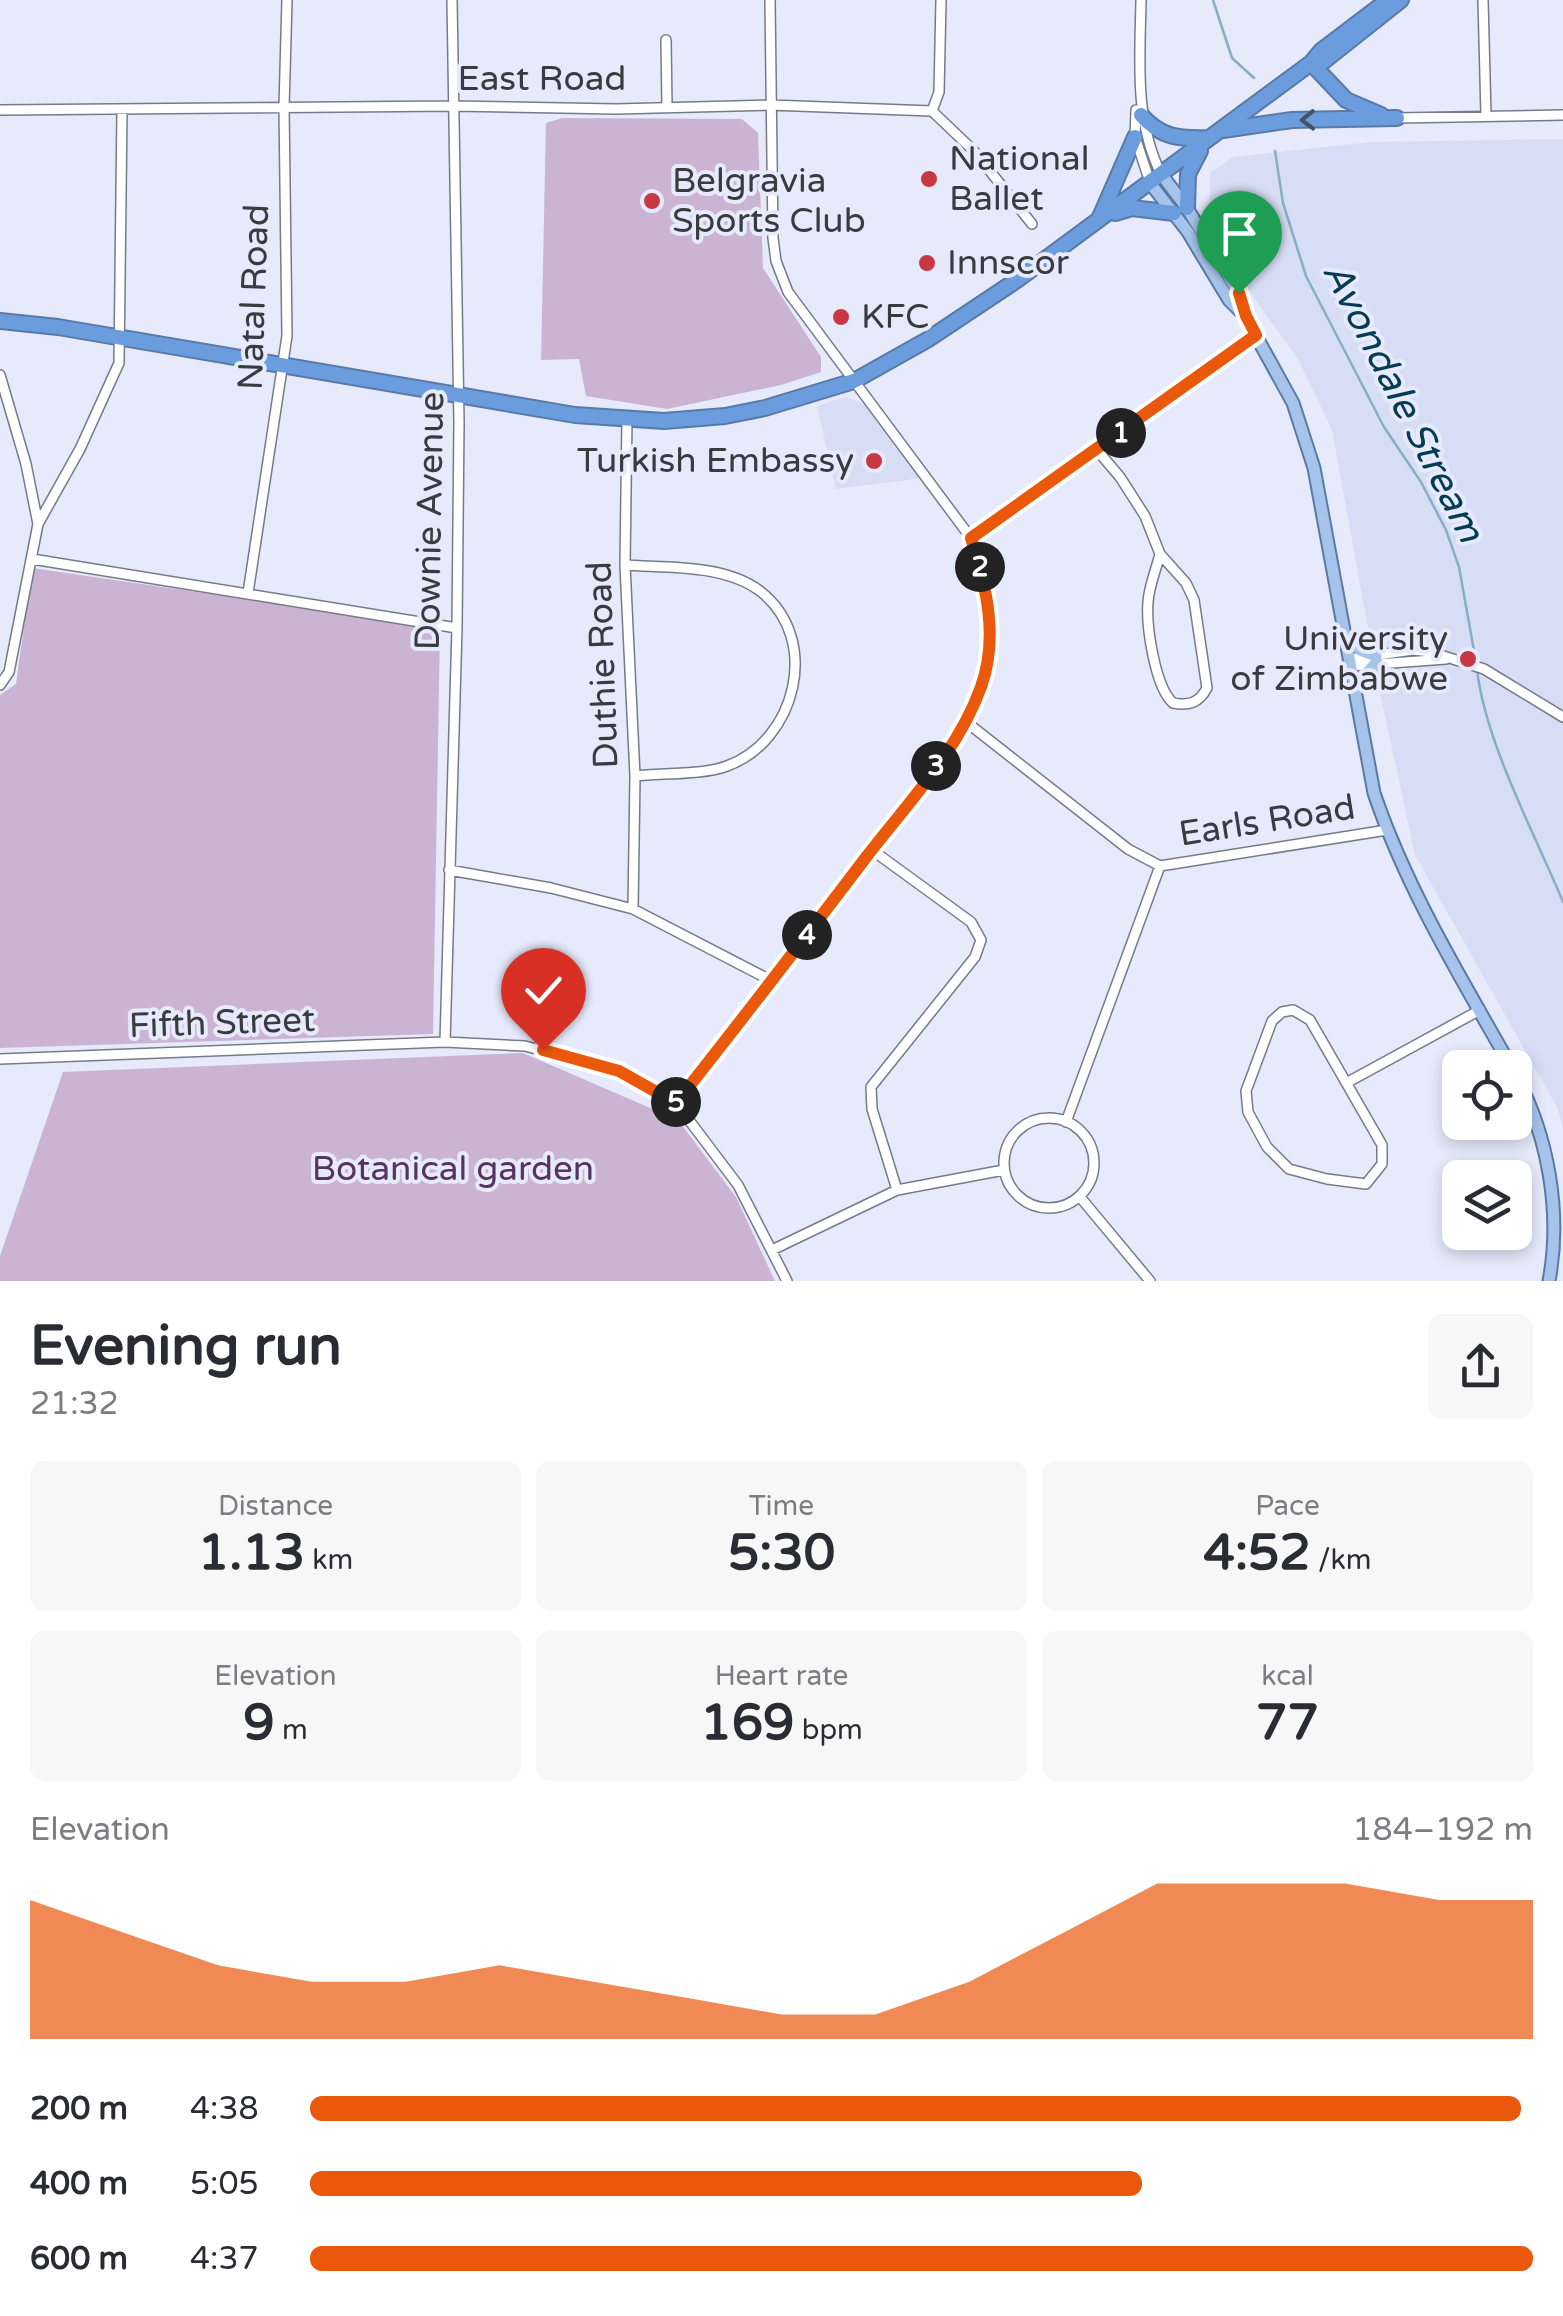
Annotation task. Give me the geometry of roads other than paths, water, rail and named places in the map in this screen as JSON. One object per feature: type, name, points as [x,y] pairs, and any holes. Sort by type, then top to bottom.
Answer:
[{"type":"highway","points":[[0,321],[575,415],[664,421],[726,416],[797,400],[854,380],[927,340],[1017,280],[1311,64],[1321,51],[1388,0]]},
{"type":"highway","points":[[1311,64],[1324,61],[1401,0]]},
{"type":"highway","points":[[1311,64],[1346,100],[1397,118]]},
{"type":"highway","points":[[1141,115],[1154,130],[1170,137],[1215,134],[1292,120],[1397,118]]},
{"type":"highway","points":[[1100,218],[1132,208],[1180,210],[1190,164],[1215,134]]},
{"type":"highway","points":[[1100,218],[1135,137]]},
{"type":"main road","points":[[1156,178],[1239,293],[1246,316],[1294,403],[1308,444],[1372,782],[1387,830],[1415,892],[1502,1050]]},
{"type":"main road","points":[[1344,634],[1360,650],[1377,659],[1353,688]]},
{"type":"main road","points":[[1532,1111],[1549,1179],[1553,1242],[1549,1281]]},
{"type":"street","name":"Natal Road","points":[[248,594],[284,367],[287,0]]},
{"type":"street","name":"Downie Avenue","points":[[446,1042],[459,396],[452,0]]},
{"type":"street","points":[[770,0],[776,261],[788,292],[971,538],[984,578],[990,616],[982,685],[915,800],[676,1103],[728,1170],[787,1281]]},
{"type":"street","points":[[941,0],[938,92],[932,110],[974,151],[1032,224]]},
{"type":"street","points":[[1140,0],[1141,115],[1156,178]]},
{"type":"street","points":[[1483,0],[1486,115]]},
{"type":"street","points":[[666,40],[667,107]]},
{"type":"street","points":[[1140,88],[1135,137],[1156,178]]},
{"type":"street","name":"East Road","points":[[0,110],[770,105],[932,110]]},
{"type":"street","points":[[38,524],[55,499],[119,363],[122,111]]},
{"type":"street","points":[[1397,118],[1563,115]]},
{"type":"street","points":[[971,538],[1256,335]]},
{"type":"street","points":[[0,375],[26,464],[38,524],[9,672],[0,685]]},
{"type":"street","name":"Duthie Road","points":[[627,419],[625,564],[635,776],[633,908]]},
{"type":"street","points":[[1097,450],[1145,516],[1160,554],[1186,583],[1194,600],[1206,688],[1201,699],[1193,703],[1172,703],[1158,682],[1148,608],[1160,554]]},
{"type":"street","points":[[32,558],[457,628]]},
{"type":"street","points":[[625,564],[730,577],[760,591],[786,623],[794,653],[795,686],[781,721],[758,750],[724,767],[635,776]]},
{"type":"street","points":[[1350,663],[1448,659],[1484,669],[1563,717]]},
{"type":"street","name":"Earls Road","points":[[964,720],[1128,850],[1160,866],[1387,830]]},
{"type":"street","points":[[872,850],[971,922],[981,940],[975,957],[871,1087],[872,1109],[897,1190]]},
{"type":"street","points":[[1066,1122],[1160,866]]},
{"type":"street","points":[[449,870],[551,888],[633,908],[772,981]]},
{"type":"street","points":[[1293,1010],[1305,1015],[1348,1082],[1384,1151],[1377,1174],[1366,1184],[1355,1184],[1304,1175],[1282,1164],[1267,1148],[1245,1098],[1276,1016],[1293,1010]]},
{"type":"street","points":[[1348,1082],[1480,1010]]},
{"type":"street","name":"Fifth Street","points":[[0,1058],[446,1042],[543,1050],[619,1071],[676,1103]]},
{"type":"street","points":[[1043,1118],[1066,1122],[1082,1133],[1094,1160],[1091,1180],[1080,1197],[1058,1208],[1034,1206],[1014,1192],[1004,1170],[1007,1147],[1021,1128],[1043,1118]]},
{"type":"street","points":[[772,1250],[897,1190],[1004,1170]]},
{"type":"street","points":[[1080,1197],[1150,1281]]},
{"type":"waterway","name":"Avondale Stream","points":[[1213,0],[1232,58],[1254,78]]},
{"type":"waterway","name":"Avondale Stream","points":[[1275,151],[1283,203],[1306,276],[1384,427],[1421,482],[1446,530],[1459,567],[1476,662]]},
{"type":"waterway","name":"Avondale Stream","points":[[1477,670],[1490,728],[1512,788],[1563,902]]},
{"type":"place","name":"National Ballet","points":[[929,179]]},
{"type":"place","name":"Belgravia Sports Club","points":[[652,201]]},
{"type":"place","name":"Innscor","points":[[927,263]]},
{"type":"place","name":"KFC","points":[[841,317]]},
{"type":"place","name":"Turkish Embassy","points":[[874,461]]},
{"type":"place","name":"University of Zimbabwe","points":[[1468,659]]},
{"type":"park label","name":"Botanical garden","points":[[453,1169]]}]
